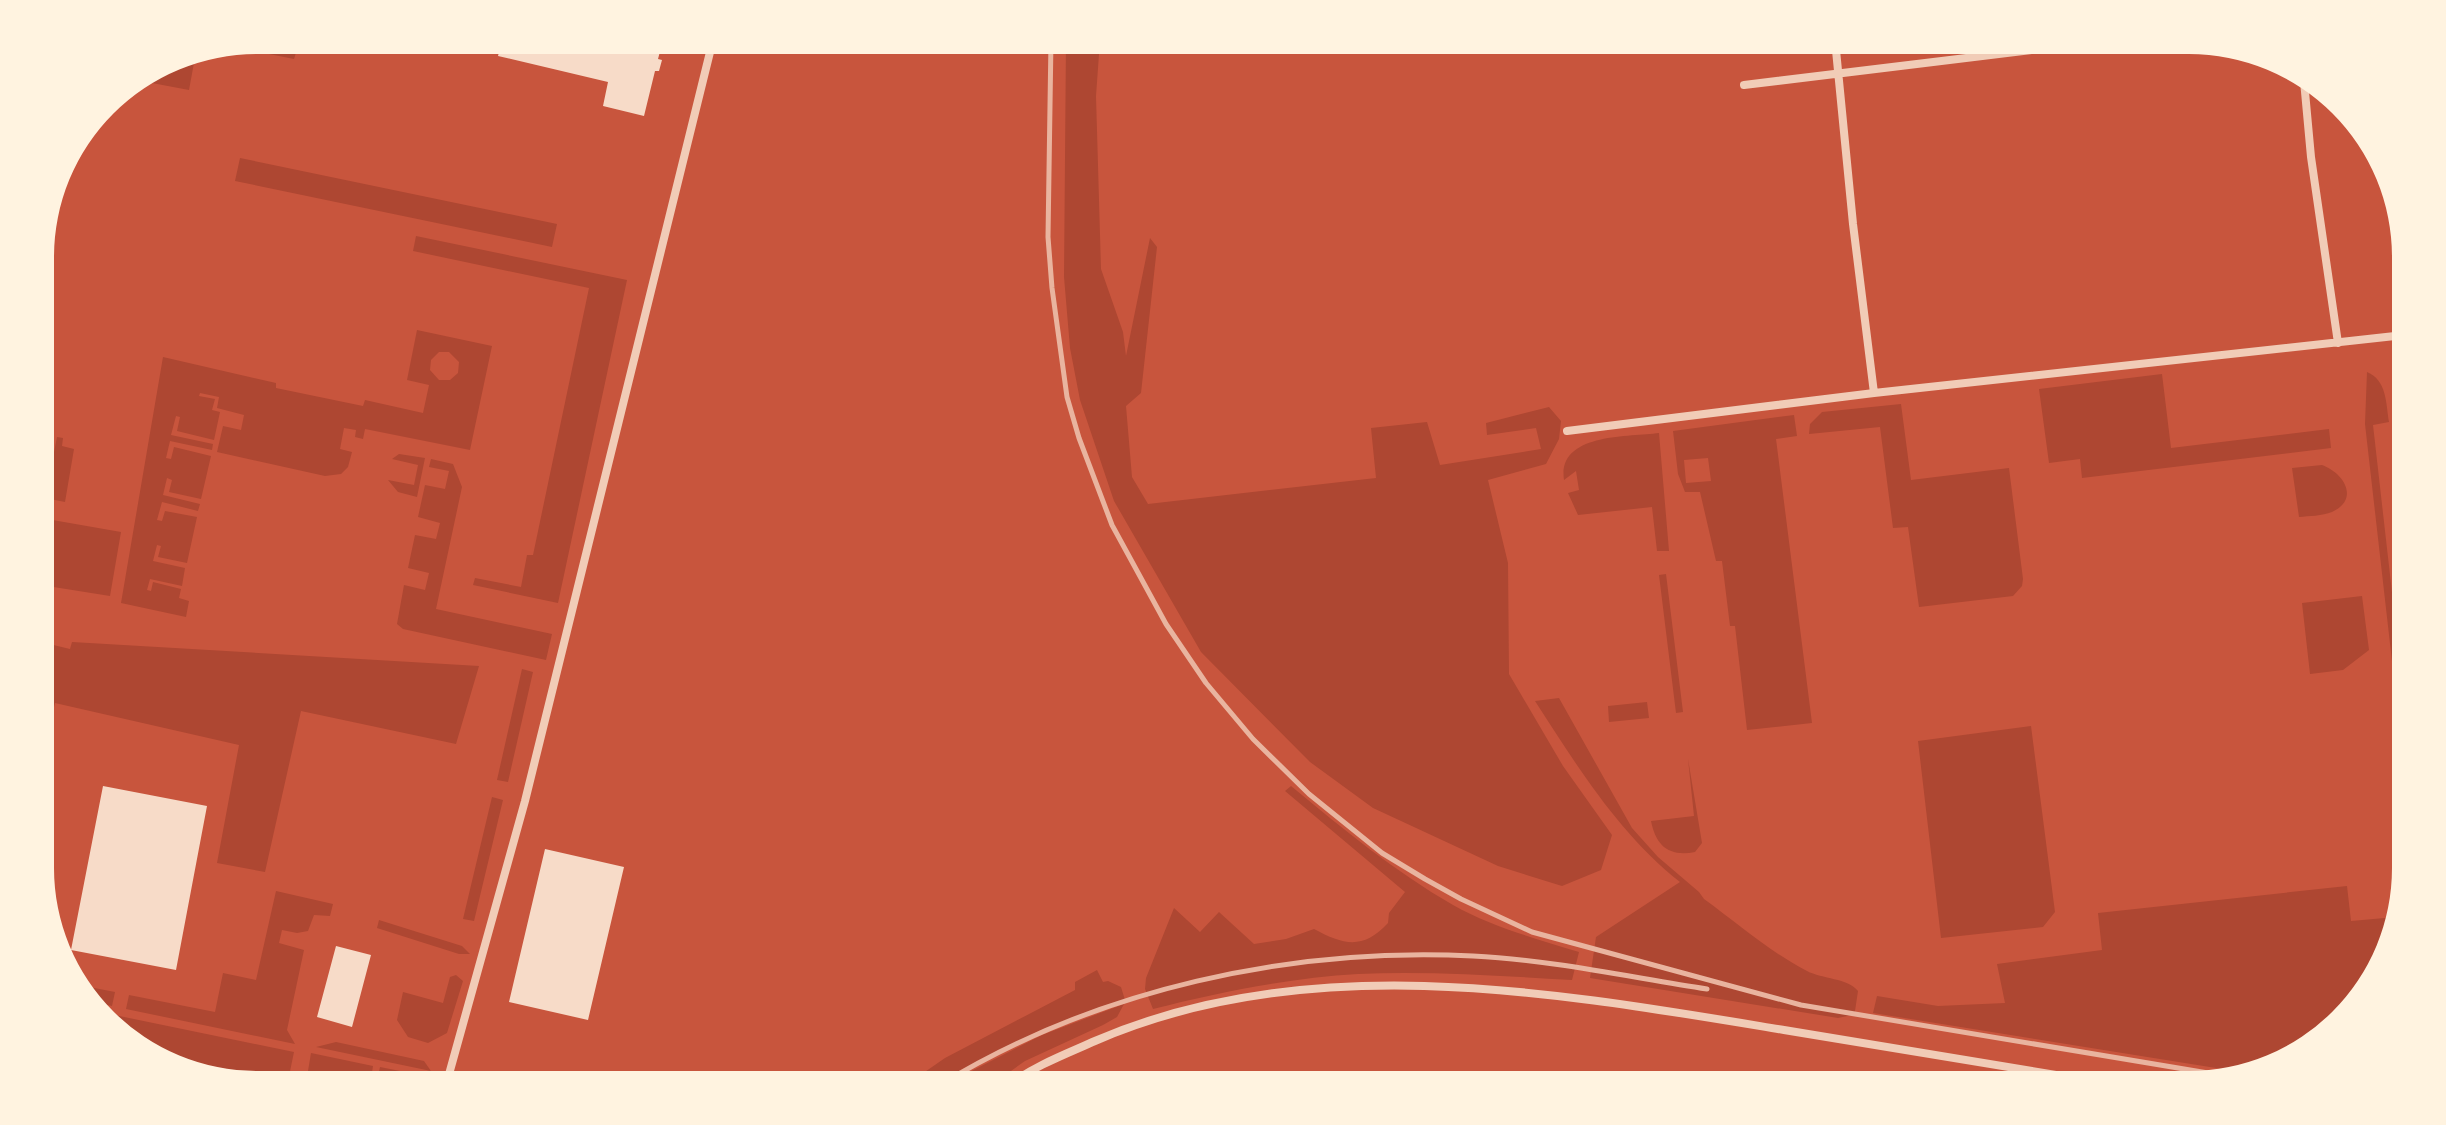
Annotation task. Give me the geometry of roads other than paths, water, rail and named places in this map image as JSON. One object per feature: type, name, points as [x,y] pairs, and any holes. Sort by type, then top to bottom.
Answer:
[{"type":"street","points":[[450,1071],[531,776],[710,54]]},
{"type":"street","points":[[1836,54],[1874,393]]},
{"type":"street","points":[[1744,85],[1993,54]]},
{"type":"street","points":[[2305,91],[2311,157],[2338,343]]},
{"type":"street","points":[[1567,431],[1874,393],[2392,336]]},
{"type":"street","points":[[1035,1071],[1137,1022],[1243,998],[1340,987],[1498,989],[1591,998],[2032,1071]]},
{"type":"railway","points":[[1051,54],[1048,237],[1067,397],[1079,438],[1112,525],[1166,624],[1206,683],[1253,739],[1309,794],[1382,853],[1461,899],[1532,932],[1801,1005],[2196,1071]]},
{"type":"railway","points":[[965,1071],[1064,1023],[1129,1000],[1197,981],[1335,959],[1404,955],[1502,958],[1707,989]]}]
